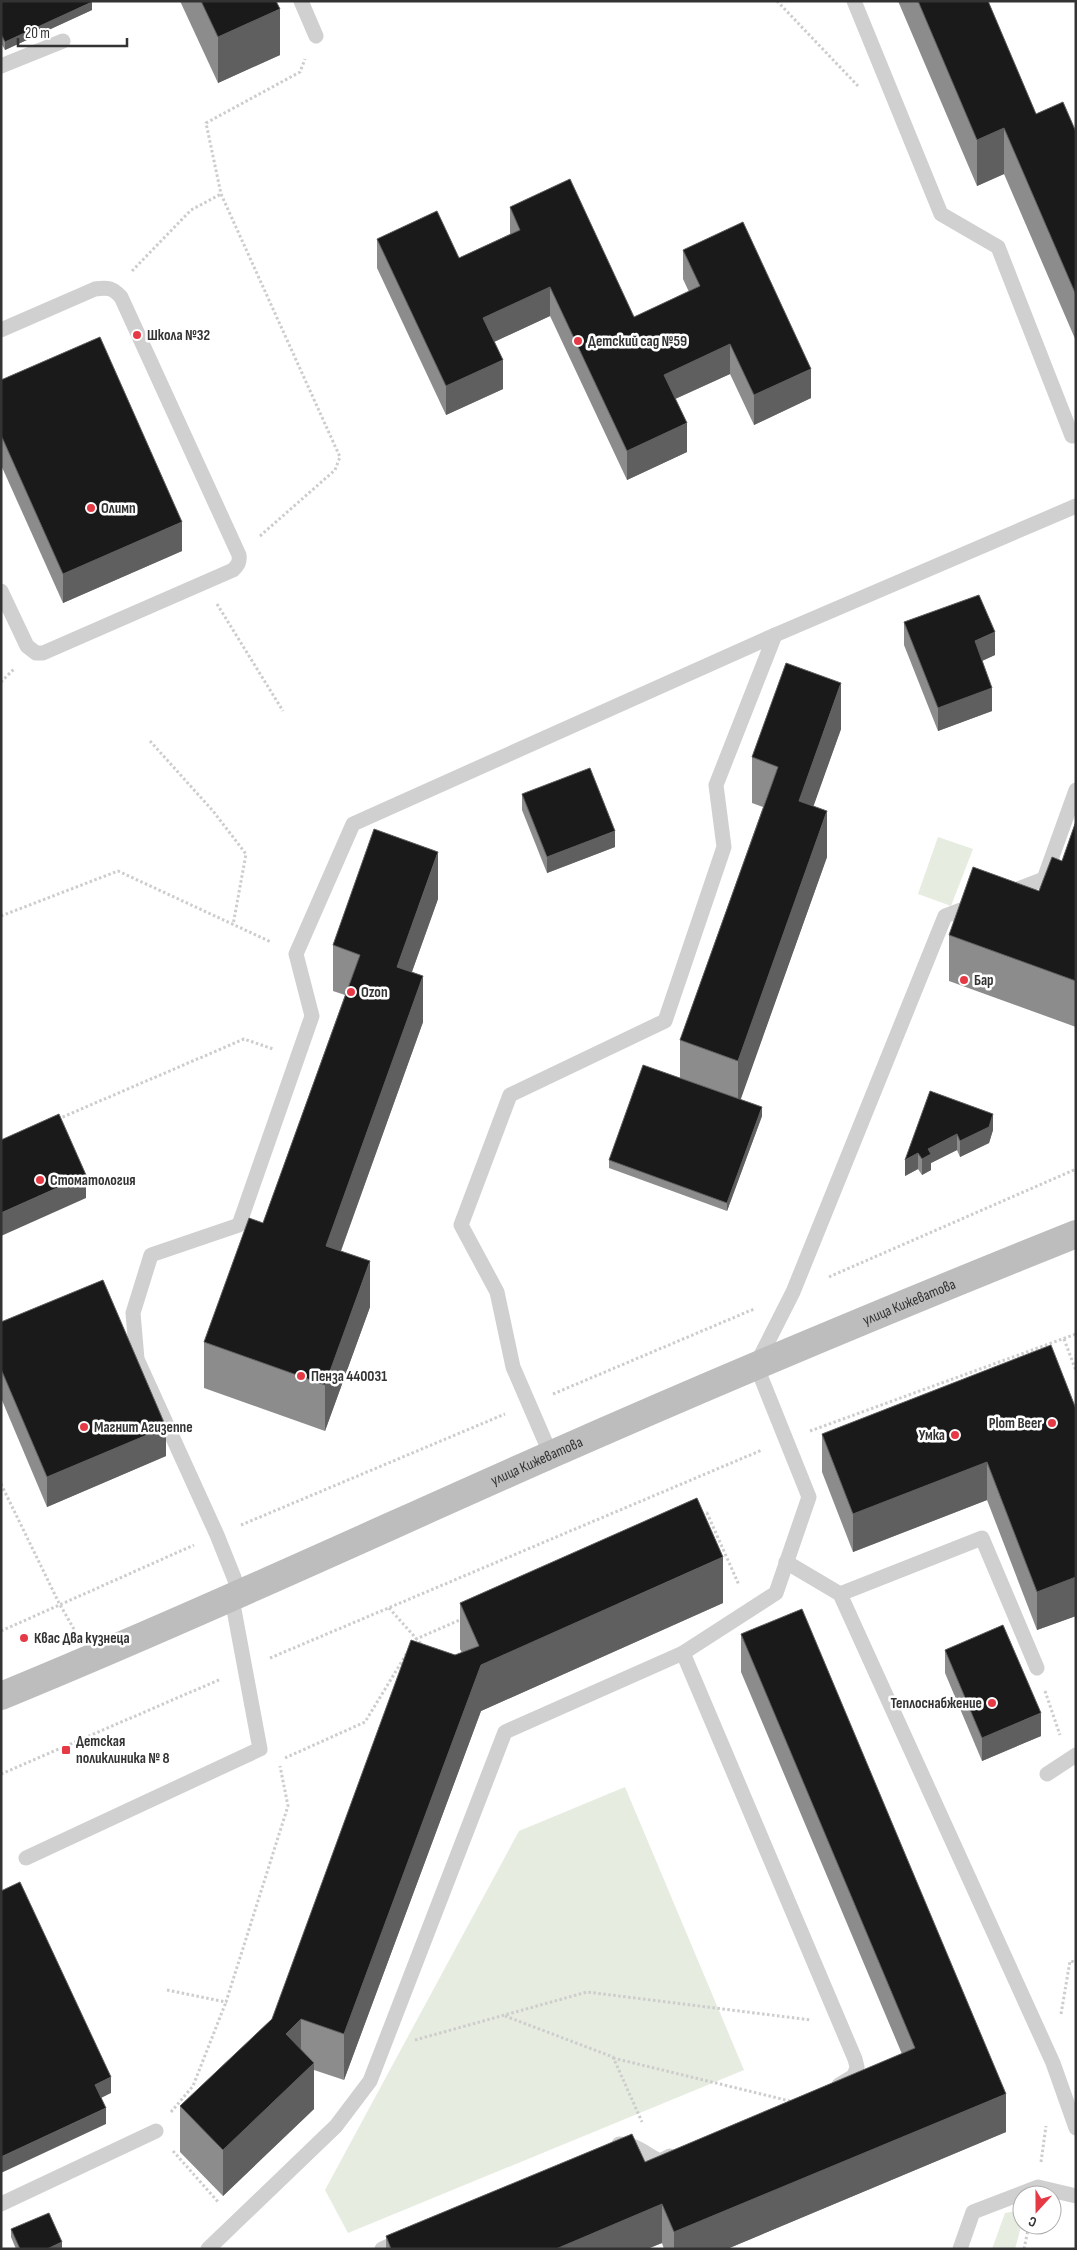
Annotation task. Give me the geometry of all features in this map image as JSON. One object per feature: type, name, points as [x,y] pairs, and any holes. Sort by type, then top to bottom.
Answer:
[{"type":"main road","name":"улица Кижеватова","points":[[1,1696],[236,1597],[756,1365],[1076,1234]]},
{"type":"lane","points":[[301,1],[316,36]]},
{"type":"lane","points":[[854,1],[941,214],[998,247],[1072,436]]},
{"type":"lane","points":[[1,66],[63,41]]},
{"type":"lane","points":[[1,330],[95,289],[106,287],[114,290],[121,297],[239,555],[238,566],[233,570],[43,653],[36,653],[27,646],[1,591]]},
{"type":"lane","points":[[26,1858],[260,1749],[245,1668],[236,1597],[217,1535],[137,1359],[133,1313],[151,1256],[239,1225],[312,1016],[296,954],[353,824],[775,635],[1076,506]]},
{"type":"lane","points":[[551,1455],[513,1367],[497,1292],[460,1225],[510,1095],[665,1021],[724,847],[716,785],[775,635]]},
{"type":"lane","points":[[208,2249],[336,2126],[370,2081],[505,1732],[683,1653],[776,1594],[809,1497],[756,1365],[793,1292],[945,916],[1044,879],[1076,790]]},
{"type":"lane","points":[[840,1594],[982,1538],[1037,1668]]},
{"type":"lane","points":[[786,1562],[840,1594],[1054,2063],[1076,2128]]},
{"type":"lane","points":[[683,1653],[856,2059],[857,2067],[854,2076],[848,2081],[797,2102]]},
{"type":"lane","points":[[1047,1774],[1072,1757]]},
{"type":"lane","points":[[1,2204],[156,2131]]},
{"type":"lane","points":[[601,2152],[619,2144],[630,2144],[640,2148],[649,2157],[660,2161],[688,2149]]},
{"type":"lane","points":[[960,2249],[973,2212],[1038,2186],[1076,2196]]},
{"type":"lane","points":[[382,2249],[418,2233]]},
{"type":"path","points":[[777,1],[864,92]]},
{"type":"path","points":[[239,555],[335,470],[340,457],[221,194],[206,123],[300,72],[316,36]]},
{"type":"path","points":[[114,290],[192,210],[221,194]]},
{"type":"path","points":[[203,582],[283,711]]},
{"type":"path","points":[[150,741],[213,811],[246,854],[234,925]]},
{"type":"path","points":[[1,916],[118,871],[296,954]]},
{"type":"path","points":[[56,1120],[244,1039]]},
{"type":"path","points":[[1,1774],[245,1668],[787,1440],[1076,1334]]},
{"type":"path","points":[[1064,1339],[1076,1371]]},
{"type":"path","points":[[1,1484],[59,1604],[90,1658]]},
{"type":"path","points":[[698,1517],[707,1513],[750,1610]]},
{"type":"path","points":[[389,1608],[423,1646]]},
{"type":"path","points":[[236,2222],[156,2131],[193,2086],[226,2002],[288,1806],[278,1761],[365,1722],[416,1639],[471,1615]]},
{"type":"path","points":[[1037,1668],[1072,1757]]},
{"type":"path","points":[[167,1990],[226,2002]]},
{"type":"path","points":[[383,2049],[587,1992],[840,2023]]},
{"type":"path","points":[[503,2015],[612,2057],[797,2102]]},
{"type":"path","points":[[612,2057],[660,2161]]},
{"type":"path","points":[[1024,2249],[1027,2235]]},
{"type":"shaded area","points":[[938,837],[973,849],[951,906],[918,894]]},
{"type":"shaded area","points":[[625,1787],[744,2070],[348,2233],[325,2190],[519,1831]]},
{"type":"shaded area","points":[[1012,2212],[1012,2235],[1019,2235],[1015,2249],[992,2249],[1005,2213]]},
{"type":"building","points":[[1,1],[92,2],[5,42],[1,34]]},
{"type":"building","points":[[201,1],[276,1],[280,9],[218,37]]},
{"type":"building","points":[[918,1],[988,1],[1036,114],[1063,102],[1076,132],[1076,295],[1004,128],[977,140]]},
{"type":"building","points":[[570,179],[634,317],[700,286],[683,250],[743,222],[811,369],[754,395],[730,344],[664,375],[687,423],[627,451],[550,287],[483,318],[503,360],[446,386],[377,239],[437,211],[459,258],[520,230],[510,207]]},
{"type":"building","name":"Олимп","points":[[100,337],[182,522],[63,574],[1,435],[1,380]]},
{"type":"building","points":[[979,595],[995,632],[975,641],[992,688],[938,708],[904,622]]},
{"type":"building","points":[[786,663],[841,683],[799,801],[827,811],[738,1061],[680,1040],[778,767],[752,757]]},
{"type":"building","points":[[590,768],[615,831],[547,857],[522,794]]},
{"type":"building","points":[[1076,821],[1076,981],[949,935],[973,867],[1039,891],[1052,857],[1062,861]]},
{"type":"building","points":[[374,829],[438,852],[397,967],[423,976],[326,1246],[370,1261],[325,1385],[204,1342],[249,1218],[263,1223],[360,955],[333,945]]},
{"type":"building","points":[[643,1065],[762,1107],[727,1203],[609,1160]]},
{"type":"building","points":[[930,1091],[993,1114],[989,1127],[960,1141],[957,1134],[928,1149],[931,1154],[922,1159],[918,1153],[905,1160]]},
{"type":"building","name":"Стоматология","points":[[59,1114],[86,1175],[1,1213],[1,1140]]},
{"type":"building","name":"Магнит Агизеппе","points":[[103,1280],[166,1427],[47,1477],[1,1369],[1,1322]]},
{"type":"building","points":[[1051,1345],[1076,1409],[1076,1577],[1037,1592],[987,1462],[853,1514],[822,1434]]},
{"type":"building","points":[[697,1498],[723,1557],[481,1665],[344,2034],[301,2019],[286,2034],[314,2063],[223,2150],[180,2106],[272,2019],[411,1640],[455,1655],[479,1646],[460,1603]]},
{"type":"building","points":[[802,1609],[1006,2094],[674,2232],[662,2204],[556,2249],[391,2249],[386,2236],[632,2134],[645,2162],[915,2048],[741,1634]]},
{"type":"building","points":[[1003,1625],[1041,1713],[982,1738],[945,1650]]},
{"type":"building","points":[[20,1882],[111,2077],[95,2085],[106,2108],[1,2157],[1,1891]]},
{"type":"building","points":[[49,2213],[62,2242],[47,2249],[20,2249],[11,2229]]},
{"type":"place","name":"Школа №32","points":[[137,335]]},
{"type":"place","name":"Детский сад №59","points":[[578,341]]},
{"type":"place","name":"Олимп","points":[[91,508]]},
{"type":"place","name":"Бар","points":[[964,980]]},
{"type":"place","name":"Ozon","points":[[351,992]]},
{"type":"place","name":"Стоматология","points":[[40,1180]]},
{"type":"place","name":"Пенза 440031","points":[[301,1376]]},
{"type":"place","name":"Plom Beer","points":[[1052,1423]]},
{"type":"place","name":"Магнит Агизеппе","points":[[84,1427]]},
{"type":"place","name":"Умка","points":[[955,1435]]},
{"type":"place","name":"Квас Два кузнеца","points":[[24,1638]]},
{"type":"place","name":"Теплоснабжение","points":[[992,1703]]},
{"type":"place","name":"Детская поликлиника № 8","points":[[66,1750]]}]
